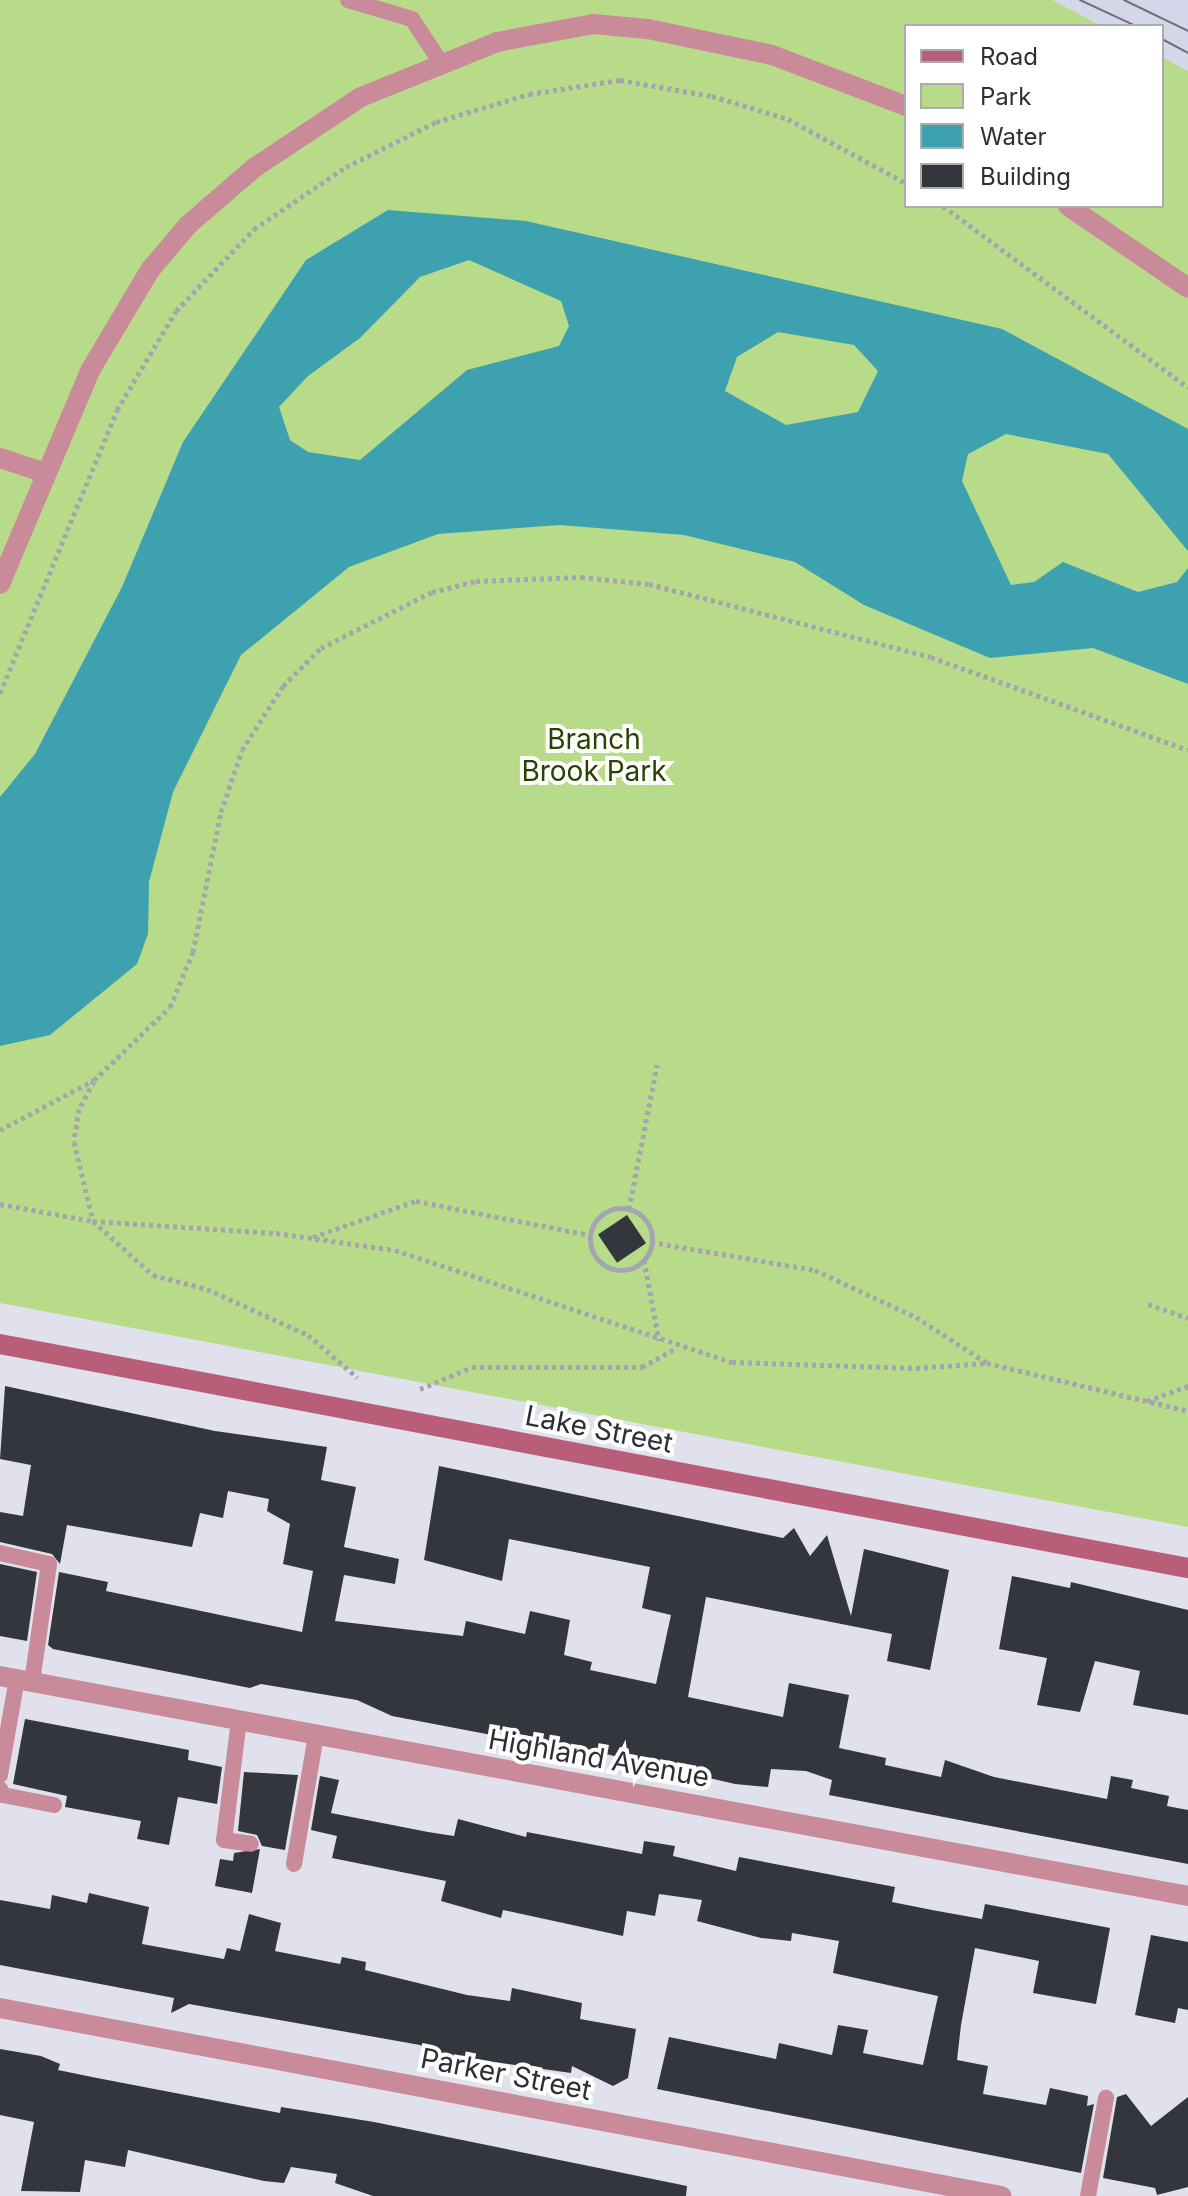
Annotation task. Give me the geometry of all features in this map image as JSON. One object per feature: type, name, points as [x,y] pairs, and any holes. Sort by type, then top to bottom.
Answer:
[{"type":"street","points":[[0,584],[45,473],[105,343],[150,270],[188,225],[271,155],[334,113],[441,63],[544,30],[621,26],[772,55],[904,105]]},
{"type":"street","points":[[1071,208],[1188,288]]},
{"type":"street","points":[[0,458],[45,473]]},
{"type":"street","name":"Lake Street","points":[[0,1344],[1188,1568]]},
{"type":"street","name":"Highland Avenue","points":[[16,1679],[1188,1896]]},
{"type":"street","name":"Parker Street","points":[[0,2008],[1002,2196]]},
{"type":"lane","points":[[348,0],[412,19],[441,63]]},
{"type":"lane","points":[[0,1553],[49,1564],[16,1679],[0,1775]]},
{"type":"lane","points":[[239,1720],[224,1840],[251,1844]]},
{"type":"lane","points":[[294,1864],[316,1735]]},
{"type":"lane","points":[[0,1789],[3,1795],[54,1805]]},
{"type":"lane","points":[[1088,2196],[1106,2098]]},
{"type":"path","points":[[0,693],[117,410],[176,311],[254,229],[346,167],[436,122],[529,94],[620,80],[712,96],[788,119],[904,182]]},
{"type":"path","points":[[946,208],[1188,387]]},
{"type":"path","points":[[0,1130],[94,1080],[170,1007],[193,952],[221,812],[242,750],[283,686],[321,648],[432,592],[476,581],[581,577],[649,584],[931,657],[1188,750]]},
{"type":"path","points":[[629,1209],[657,1065]]},
{"type":"path","points":[[94,1080],[79,1109],[74,1142],[93,1221],[153,1275],[207,1289],[308,1335],[357,1377]]},
{"type":"path","points":[[309,1238],[416,1201],[590,1235]]},
{"type":"path","points":[[0,1204],[93,1221],[309,1238],[395,1250],[677,1347],[732,1362],[916,1368],[987,1363],[1188,1411]]},
{"type":"path","points":[[644,1260],[627,1269],[608,1267],[594,1254],[590,1235],[605,1212],[629,1209],[648,1223],[651,1242],[644,1260],[659,1341]]},
{"type":"path","points":[[651,1242],[815,1270],[916,1317],[987,1363]]},
{"type":"path","points":[[1148,1304],[1188,1318]]},
{"type":"path","points":[[420,1389],[472,1367],[642,1367],[677,1347]]},
{"type":"path","points":[[1144,1402],[1188,1386]]},
{"type":"shaded area","points":[[1052,0],[1188,0],[1188,71],[1164,58],[1164,24],[1098,24]]},
{"type":"green space","name":"Branch Brook Park","points":[[0,0],[1052,0],[1098,24],[904,24],[904,208],[1164,208],[1164,58],[1188,71],[1188,1527],[0,1303]]},
{"type":"water","points":[[388,210],[526,221],[1002,329],[1188,429],[1188,551],[1108,454],[1006,434],[968,454],[962,481],[1011,585],[1034,582],[1063,562],[1138,592],[1177,582],[1188,568],[1188,684],[1093,648],[990,658],[864,605],[795,562],[684,535],[560,525],[438,534],[349,567],[241,655],[173,792],[149,882],[148,934],[137,964],[50,1035],[0,1046],[0,797],[35,754],[122,587],[183,442],[306,260]],"holes":[[[469,260],[561,301],[569,326],[559,346],[467,370],[360,460],[308,452],[290,440],[279,407],[308,376],[360,338],[420,277]],[[778,332],[854,345],[878,371],[858,412],[786,425],[725,391],[737,357]]]},
{"type":"building","points":[[627,1215],[646,1243],[617,1263],[598,1235]]},
{"type":"building","points":[[5,1386],[215,1431],[327,1447],[321,1480],[356,1487],[344,1547],[399,1559],[395,1584],[344,1575],[335,1621],[463,1636],[466,1621],[525,1634],[530,1611],[570,1620],[564,1655],[592,1662],[590,1670],[656,1684],[671,1615],[642,1608],[650,1567],[509,1539],[502,1581],[424,1560],[439,1466],[783,1538],[794,1528],[810,1556],[827,1535],[851,1616],[864,1549],[949,1570],[930,1670],[887,1661],[892,1634],[706,1597],[688,1697],[783,1717],[789,1683],[849,1695],[839,1748],[886,1758],[885,1765],[941,1777],[945,1760],[994,1777],[1107,1799],[1111,1776],[1133,1780],[1131,1788],[1169,1796],[1167,1806],[1188,1810],[1188,1864],[829,1795],[832,1780],[806,1771],[771,1769],[768,1787],[735,1784],[498,1729],[497,1736],[392,1716],[357,1700],[261,1684],[250,1688],[53,1649],[48,1645],[59,1572],[108,1582],[106,1591],[302,1632],[313,1571],[283,1564],[290,1524],[267,1511],[269,1499],[228,1491],[223,1518],[200,1513],[192,1547],[67,1525],[60,1564],[52,1554],[0,1542],[0,1512],[23,1516],[31,1465],[0,1459]]},
{"type":"building","points":[[0,1564],[37,1572],[27,1641],[0,1636]]},
{"type":"building","points":[[1012,1576],[1070,1588],[1071,1582],[1188,1610],[1188,1715],[1133,1705],[1140,1671],[1095,1661],[1080,1712],[1037,1705],[1047,1658],[999,1649]]},
{"type":"building","points":[[25,1719],[189,1750],[188,1760],[222,1767],[217,1804],[178,1797],[169,1845],[137,1839],[141,1821],[65,1807],[67,1796],[13,1784]]},
{"type":"building","points":[[244,1772],[298,1775],[285,1850],[262,1846],[257,1835],[238,1831]]},
{"type":"building","points":[[320,1776],[339,1780],[331,1813],[428,1832],[454,1836],[458,1819],[526,1837],[527,1832],[642,1854],[644,1841],[675,1846],[673,1856],[736,1871],[739,1857],[895,1887],[892,1902],[932,1910],[982,1919],[985,1904],[1110,1928],[1096,2004],[1033,1993],[1039,1961],[975,1948],[961,2025],[957,2060],[988,2066],[983,2094],[1046,2105],[1050,2088],[1088,2096],[1087,2106],[1094,2104],[1081,2173],[657,2089],[669,2037],[776,2059],[779,2043],[832,2055],[838,2025],[868,2030],[863,2053],[923,2065],[938,1996],[833,1973],[839,1941],[792,1933],[791,1941],[761,1938],[697,1921],[702,1900],[659,1894],[655,1916],[627,1911],[623,1936],[503,1910],[501,1918],[441,1901],[446,1881],[332,1858],[337,1836],[311,1830]]},
{"type":"building","points":[[260,1849],[252,1893],[215,1886],[220,1859],[233,1861],[234,1853]]},
{"type":"building","points":[[89,1893],[149,1907],[142,1944],[224,1959],[227,1948],[240,1951],[249,1914],[281,1923],[275,1951],[340,1964],[342,1957],[366,1962],[365,1970],[467,1995],[510,2001],[512,1988],[582,2003],[580,2019],[636,2029],[628,2078],[613,2086],[572,2066],[571,2073],[445,2055],[420,2045],[189,2004],[171,2013],[174,1998],[0,1965],[0,1900],[50,1909],[52,1895],[87,1903]]},
{"type":"building","points":[[1151,1935],[1188,1942],[1188,2010],[1178,2008],[1175,2023],[1135,2015]]},
{"type":"building","points":[[0,2049],[41,2056],[60,2064],[58,2070],[97,2078],[280,2113],[281,2107],[374,2122],[687,2186],[686,2196],[373,2196],[335,2183],[337,2174],[291,2167],[284,2183],[264,2181],[128,2150],[125,2167],[85,2160],[80,2192],[21,2191],[34,2122],[0,2115]]},
{"type":"building","points":[[1126,2094],[1151,2126],[1188,2097],[1188,2187],[1157,2195],[1155,2188],[1103,2178],[1117,2097]]},
{"type":"tram line","points":[[1080,0],[1132,24]]},
{"type":"tram line","points":[[1124,0],[1188,31]]},
{"type":"tram line","points":[[1164,40],[1188,53]]}]
